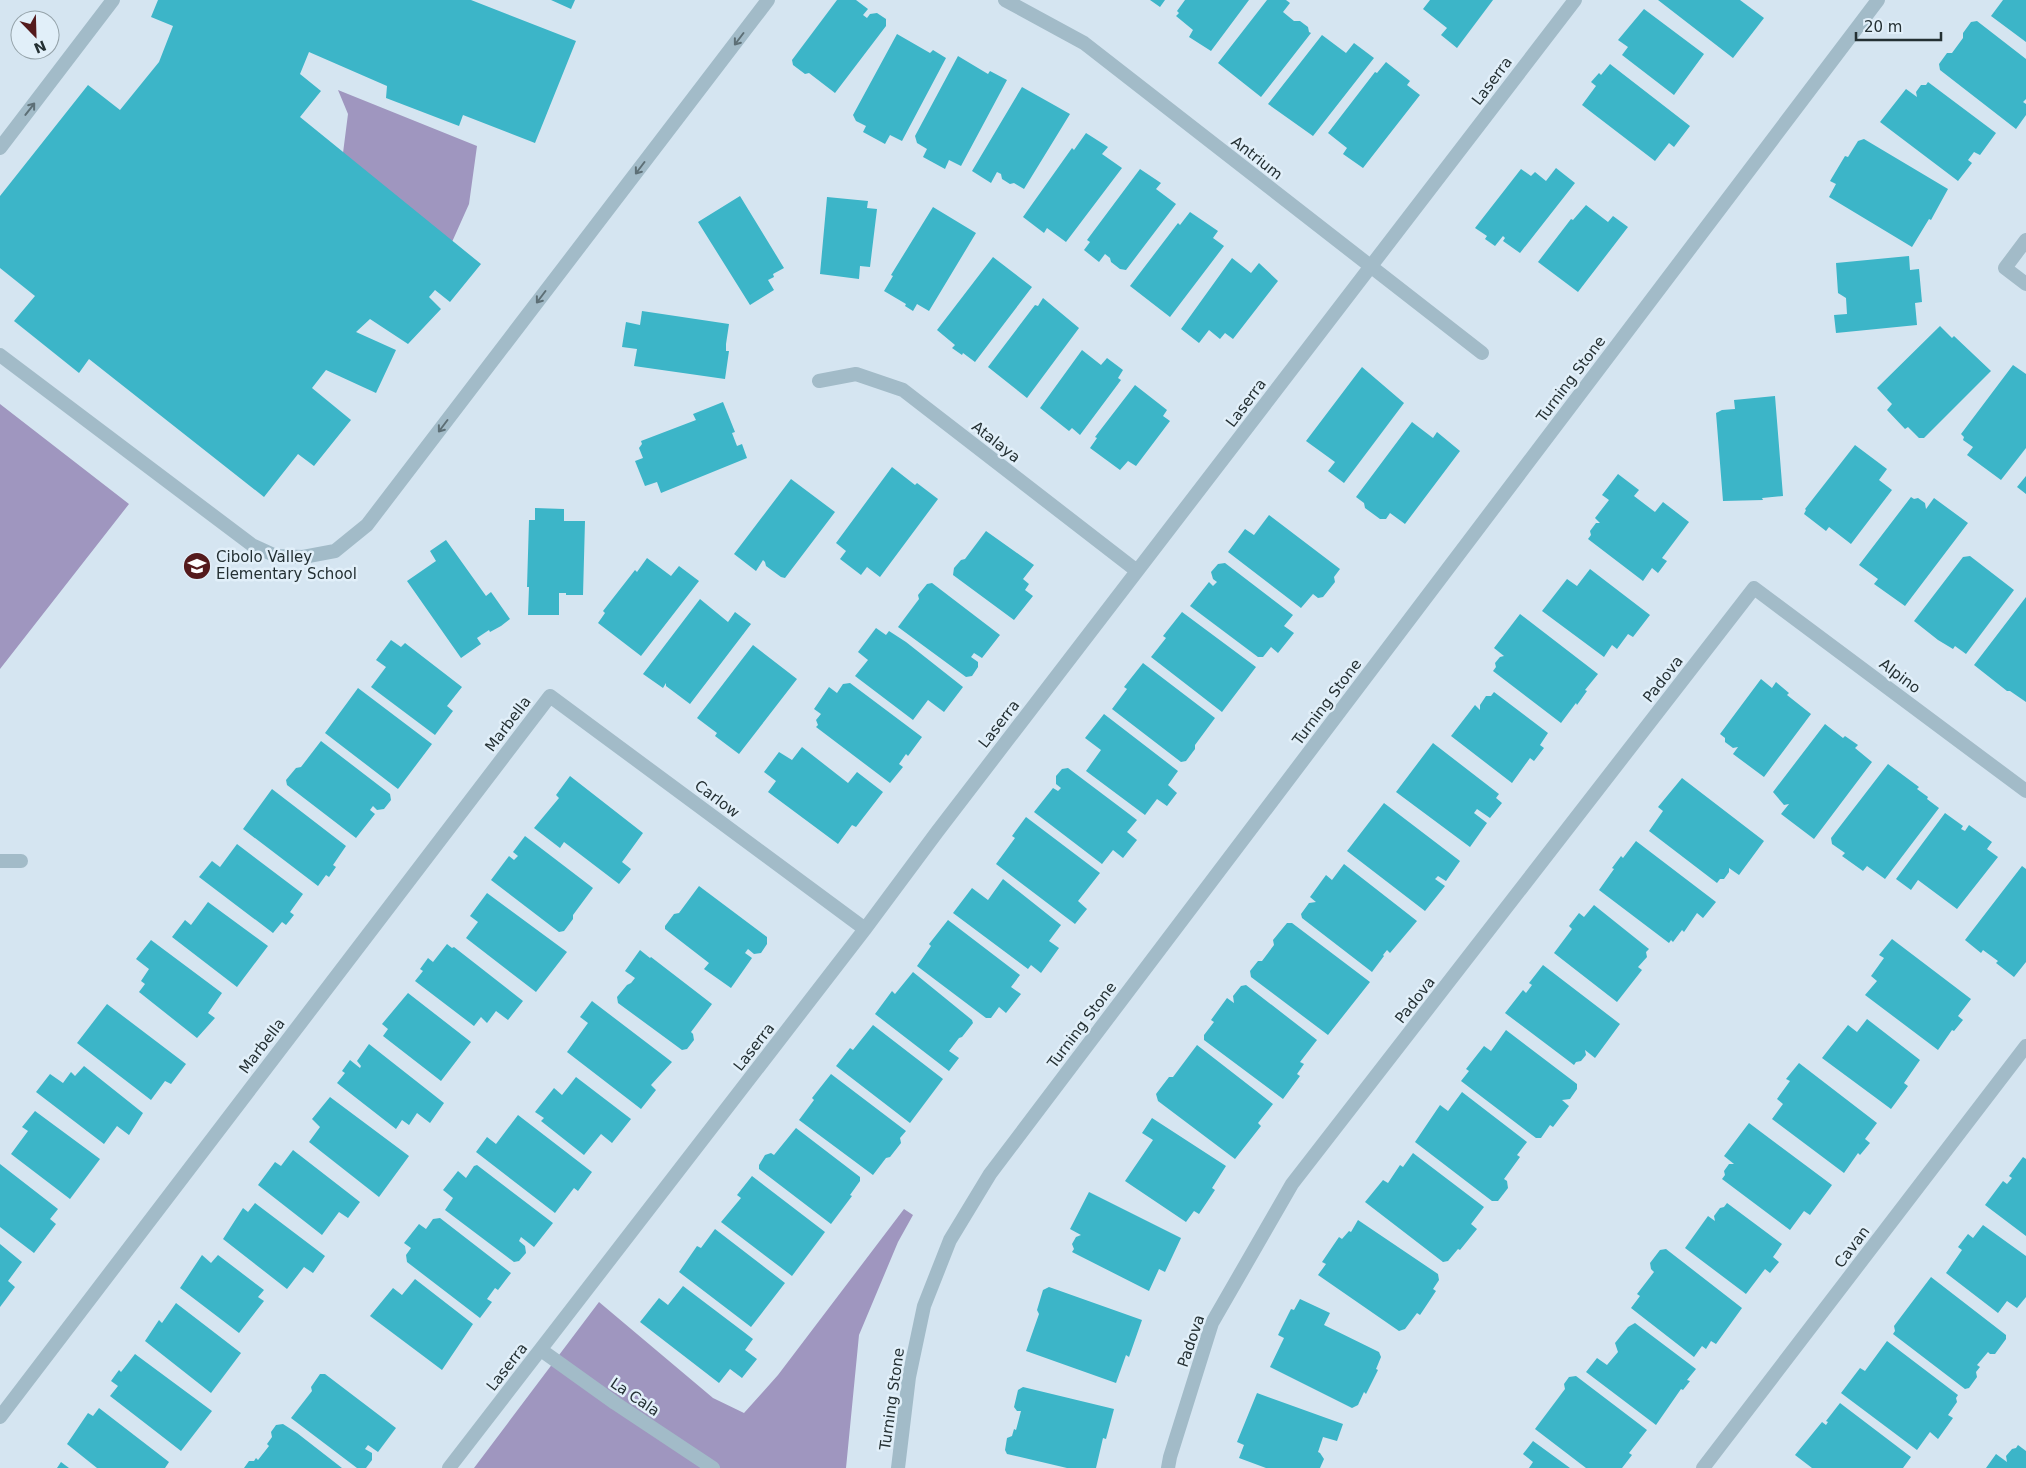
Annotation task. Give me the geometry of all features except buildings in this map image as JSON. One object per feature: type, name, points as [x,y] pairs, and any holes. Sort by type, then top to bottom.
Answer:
[{"type":"street","points":[[0,148],[113,0]]},
{"type":"street","points":[[0,355],[252,545],[276,556],[303,557],[335,551],[367,525],[768,0]]},
{"type":"street","name":"Antrium","points":[[1005,0],[1084,43],[1482,353]]},
{"type":"street","name":"Laserra","points":[[449,1468],[865,929],[937,832],[1575,0]]},
{"type":"street","name":"Turning Stone","points":[[898,1468],[910,1377],[924,1306],[950,1240],[990,1174],[1878,0]]},
{"type":"street","points":[[2026,240],[2005,268],[2026,284]]},
{"type":"street","name":"Atalaya","points":[[819,381],[856,374],[903,390],[1137,571]]},
{"type":"street","name":"Alpino","points":[[1754,588],[2026,791]]},
{"type":"street","name":"Padova","points":[[1168,1468],[1212,1323],[1292,1184],[1754,588]]},
{"type":"street","name":"Carlow","points":[[550,696],[865,929]]},
{"type":"street","name":"Marbella","points":[[0,1417],[550,696]]},
{"type":"street","points":[[0,861],[21,861]]},
{"type":"street","name":"Cavan","points":[[1703,1468],[2026,1046]]},
{"type":"street","name":"La Cala","points":[[541,1350],[615,1403],[713,1468]]},
{"type":"shaded area","points":[[338,90],[477,146],[469,204],[452,242],[343,153],[348,114]]},
{"type":"shaded area","points":[[0,404],[129,504],[0,669]]},
{"type":"shaded area","points":[[904,1209],[913,1215],[898,1242],[859,1335],[846,1468],[474,1468],[599,1302],[713,1398],[744,1413],[778,1375]]},
{"type":"place","name":"Cibolo Valley Elementary School","points":[[197,566]]}]
